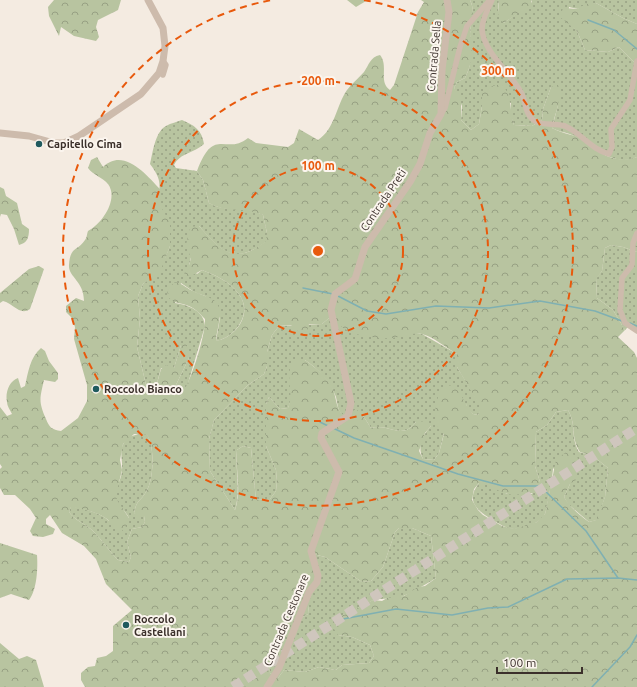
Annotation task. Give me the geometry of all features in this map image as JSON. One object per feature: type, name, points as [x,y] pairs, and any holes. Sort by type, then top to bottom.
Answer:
[{"type":"street","points":[[0,133],[29,136],[57,144],[73,139],[141,94],[155,78],[163,60],[164,34],[148,0]]},
{"type":"street","name":"Contrada Sella","points":[[441,114],[442,70],[449,12],[447,0]]},
{"type":"street","points":[[491,0],[482,29],[485,42],[522,94],[528,114],[535,122],[545,124],[554,123],[566,127],[584,137],[601,152],[608,154],[612,147],[611,129],[630,100],[637,61]]},
{"type":"street","name":"Contrada Preti","points":[[327,429],[348,416],[351,403],[331,310],[334,296],[355,279],[365,247],[410,182],[420,164],[430,133],[445,108],[460,47],[467,26],[491,0]]},
{"type":"street","points":[[163,60],[166,65],[164,75]]},
{"type":"street","points":[[637,233],[632,243],[632,265],[622,278],[620,310],[625,323],[637,331]]},
{"type":"street","name":"Contrada Cestonare","points":[[268,687],[279,668],[310,592],[317,582],[318,576],[311,551],[339,472],[321,438],[322,433],[327,429]]},
{"type":"green space","points":[[54,0],[121,0],[118,10],[98,20],[96,27],[99,37],[96,41],[74,36],[61,27],[59,36],[49,16],[48,7]]},
{"type":"green space","points":[[347,0],[366,0],[366,1],[356,7]]},
{"type":"green space","points":[[421,0],[470,0],[472,5],[473,13],[470,33],[472,44],[471,62],[465,78],[457,82],[454,88],[461,98],[461,120],[471,130],[479,124],[482,106],[482,93],[488,87],[502,84],[508,94],[514,125],[532,126],[542,120],[543,109],[551,87],[559,85],[560,96],[552,128],[587,141],[600,152],[610,157],[616,159],[632,159],[637,157],[637,252],[611,245],[605,248],[602,271],[596,279],[597,298],[613,310],[625,330],[618,337],[634,352],[637,358],[637,687],[85,687],[81,680],[81,673],[88,667],[95,666],[97,658],[106,656],[113,651],[113,626],[132,610],[106,584],[96,559],[84,546],[62,533],[50,515],[46,519],[46,524],[55,529],[53,534],[43,537],[33,536],[30,531],[36,518],[30,509],[15,495],[4,495],[0,488],[0,469],[2,467],[0,464],[0,407],[7,416],[12,414],[7,404],[8,388],[12,382],[18,378],[21,388],[25,386],[28,371],[34,356],[41,348],[45,351],[49,361],[58,373],[58,379],[55,382],[44,380],[41,396],[42,408],[50,426],[55,430],[61,431],[78,418],[87,401],[87,385],[74,339],[75,327],[71,317],[66,312],[66,306],[76,298],[84,301],[82,289],[69,269],[71,255],[86,239],[88,231],[99,223],[110,204],[111,190],[108,184],[88,168],[91,160],[97,157],[103,167],[118,160],[126,161],[141,170],[160,189],[160,205],[170,223],[170,246],[160,272],[143,284],[138,296],[140,319],[137,347],[146,385],[151,389],[156,387],[161,369],[166,365],[174,368],[181,345],[186,342],[189,358],[174,389],[175,397],[180,397],[184,391],[197,359],[205,326],[205,319],[192,307],[175,302],[168,297],[167,289],[175,282],[215,301],[218,305],[220,315],[216,341],[224,339],[231,334],[241,323],[244,315],[243,300],[234,289],[217,276],[202,270],[191,276],[184,277],[185,269],[189,265],[191,258],[186,245],[190,227],[199,226],[222,248],[237,254],[255,249],[266,241],[267,233],[263,215],[255,212],[223,208],[209,203],[203,180],[197,171],[203,157],[209,149],[215,145],[240,143],[248,138],[256,143],[288,147],[294,143],[299,129],[318,140],[324,135],[332,124],[343,96],[347,90],[364,72],[372,59],[380,55],[384,64],[384,78],[386,87],[390,90],[394,85],[418,12],[424,2]],"holes":[[[329,318],[355,334],[376,338],[422,334],[435,340],[457,354],[457,367],[481,408],[478,415],[473,414],[470,411],[453,385],[447,386],[439,393],[435,410],[435,423],[444,434],[439,453],[434,460],[423,459],[419,451],[425,433],[431,426],[427,421],[416,422],[411,428],[400,431],[378,427],[371,428],[362,414],[356,409],[345,416],[339,410],[334,391],[327,379],[305,360],[297,361],[291,365],[289,377],[290,402],[288,408],[280,409],[269,397],[266,404],[266,446],[276,470],[276,491],[270,499],[256,500],[251,448],[243,446],[237,450],[238,495],[235,510],[210,471],[209,439],[214,420],[248,385],[264,374],[267,366],[267,352],[272,335],[279,326],[291,325],[300,333],[307,331],[309,324],[322,324]],[[568,410],[571,416],[575,441],[580,452],[593,456],[608,468],[605,497],[596,520],[589,522],[582,517],[564,497],[570,484],[576,480],[579,463],[577,456],[566,452],[556,460],[545,514],[537,522],[514,529],[502,526],[483,515],[472,500],[474,489],[479,483],[511,495],[539,492],[540,482],[535,466],[536,432],[547,425],[556,412]],[[134,434],[147,435],[150,440],[152,455],[152,472],[149,487],[135,508],[134,513],[138,516],[144,516],[145,522],[142,527],[132,529],[127,542],[131,557],[129,562],[118,560],[93,531],[69,512],[71,507],[95,513],[107,519],[121,532],[127,525],[129,518],[117,500],[116,495],[122,470],[120,460],[123,444]],[[399,528],[412,528],[431,536],[436,578],[425,586],[418,587],[404,596],[387,598],[382,601],[373,600],[343,615],[336,621],[334,629],[338,635],[352,637],[370,645],[374,656],[369,663],[342,665],[336,670],[319,667],[305,672],[284,670],[278,678],[270,673],[270,660],[284,623],[298,620],[308,614],[309,604],[315,588],[321,580],[313,554],[325,557],[362,582],[371,581],[383,567],[395,532]]]},
{"type":"green space","points":[[470,0],[499,0],[498,10],[504,23],[532,2],[531,0],[637,0],[637,24],[596,3],[578,9],[569,7],[568,22],[577,31],[585,50],[608,52],[619,47],[637,65],[637,157],[628,160],[611,158],[580,139],[552,128],[558,105],[551,87],[543,109],[542,120],[532,126],[514,125],[511,116],[511,103],[482,93],[482,106],[479,124],[471,130],[461,120],[462,106],[454,88],[457,82],[465,78],[470,62],[470,30],[473,9]]},
{"type":"green space","points":[[499,0],[531,0],[531,3],[530,8],[527,11],[521,11],[504,23],[498,16]]},
{"type":"green space","points":[[596,3],[637,24],[637,65],[619,47],[608,52],[585,50],[577,31],[560,17],[563,8],[578,9],[584,4]]},
{"type":"green space","points":[[182,120],[197,129],[203,139],[204,144],[183,155],[174,165],[176,168],[197,171],[203,180],[209,203],[222,208],[250,210],[263,215],[267,233],[267,241],[256,249],[246,253],[229,253],[215,243],[199,226],[189,265],[197,274],[202,270],[217,276],[230,285],[238,293],[244,308],[240,323],[236,329],[223,339],[216,341],[220,318],[205,296],[194,292],[181,283],[175,303],[190,307],[199,313],[202,316],[205,326],[186,390],[180,397],[175,397],[174,389],[189,358],[181,345],[174,368],[161,368],[156,387],[151,389],[146,385],[137,347],[140,319],[138,296],[143,284],[149,279],[165,258],[170,246],[160,206],[160,185],[155,171],[150,164],[153,148],[162,129]]},
{"type":"green space","points":[[0,187],[4,189],[6,196],[17,203],[22,224],[29,229],[27,240],[22,244],[19,245],[14,229],[7,215],[1,214],[0,217]]},
{"type":"green space","points":[[611,245],[637,252],[637,329],[631,324],[625,330],[613,310],[597,298],[596,278],[602,271],[605,248]]},
{"type":"green space","points":[[39,266],[44,269],[30,309],[23,311],[7,302],[3,301],[0,303],[0,293],[29,269]]},
{"type":"green space","points":[[329,318],[422,334],[457,354],[457,367],[482,408],[478,415],[473,414],[467,409],[466,404],[444,433],[439,453],[434,460],[423,459],[420,450],[421,441],[431,426],[416,422],[411,428],[400,431],[378,427],[371,428],[362,414],[345,417],[339,410],[334,391],[331,386],[319,371],[305,360],[290,386],[292,397],[288,408],[280,409],[269,397],[266,404],[266,446],[276,470],[276,491],[270,499],[256,500],[251,448],[243,446],[237,450],[238,495],[235,510],[210,471],[209,439],[214,420],[248,385],[264,374],[267,366],[267,352],[272,335],[279,326],[322,324]]},
{"type":"green space","points":[[568,410],[571,416],[576,446],[579,452],[593,456],[608,468],[605,497],[597,520],[589,522],[568,504],[564,497],[570,484],[553,468],[550,492],[542,519],[522,528],[514,529],[504,526],[483,514],[475,506],[473,501],[475,490],[479,483],[487,483],[507,494],[532,494],[540,482],[535,466],[536,432],[547,425],[556,412]]},
{"type":"green space","points":[[142,433],[147,435],[150,440],[152,472],[149,487],[135,508],[134,513],[144,516],[145,522],[142,527],[132,529],[127,542],[131,557],[129,562],[118,560],[93,531],[69,512],[71,506],[96,513],[109,521],[129,518],[117,502],[115,496],[122,474],[121,451],[128,438]]},
{"type":"green space","points":[[399,528],[412,528],[431,536],[436,578],[401,597],[374,600],[343,615],[338,635],[352,637],[370,645],[374,656],[369,663],[342,665],[336,670],[319,667],[305,672],[284,670],[278,678],[270,673],[270,660],[284,623],[298,620],[308,614],[309,602],[313,590],[313,554],[325,557],[362,582],[371,581],[383,567],[395,532]]},
{"type":"green space","points":[[0,543],[37,555],[37,572],[34,591],[29,600],[11,594],[0,598]]},
{"type":"green space","points":[[0,643],[19,659],[27,656],[36,660],[44,687],[0,687]]},
{"type":"waterway","points":[[588,20],[614,30],[637,49]]},
{"type":"waterway","points":[[303,288],[333,294]]},
{"type":"waterway","points":[[338,296],[367,311],[386,314],[436,306],[489,308],[540,301],[595,311],[622,321]]},
{"type":"waterway","points":[[630,323],[637,326]]},
{"type":"waterway","points":[[320,422],[328,426]]},
{"type":"waterway","points":[[333,428],[354,438],[458,474],[503,486],[540,486],[586,531],[618,578]]},
{"type":"waterway","points":[[343,619],[396,609],[452,615],[488,608],[508,607],[567,579],[618,578],[637,580]]},
{"type":"waterway","points":[[592,687],[630,647],[637,635]]},
{"type":"tunnel","points":[[233,687],[637,428]]},
{"type":"place","name":"Capitello Cima","points":[[39,144]]},
{"type":"place","name":"Roccolo Bianco","points":[[96,389]]},
{"type":"place","name":"Roccolo Castellani","points":[[126,625]]}]
